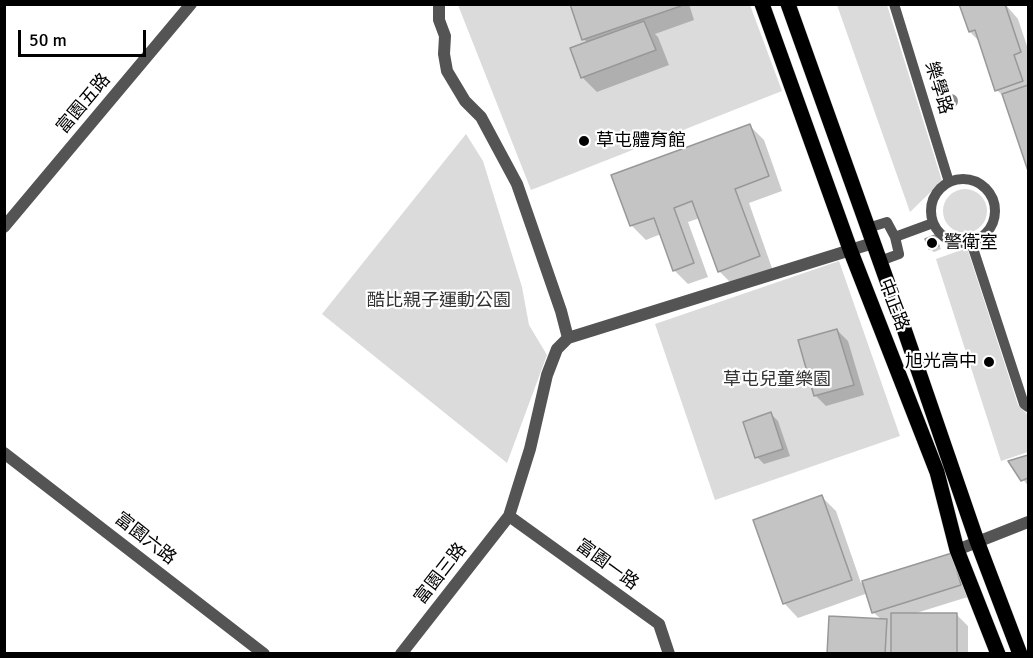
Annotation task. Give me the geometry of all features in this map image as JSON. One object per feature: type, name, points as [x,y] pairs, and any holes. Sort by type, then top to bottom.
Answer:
[{"type":"main road","name":"中正路","points":[[762,4],[851,252],[937,472],[957,550],[998,654]]},
{"type":"main road","name":"中正路","points":[[788,4],[977,541],[1020,654]]},
{"type":"street","name":"富園五路","points":[[4,226],[191,4]]},
{"type":"street","points":[[439,4],[439,20],[445,36],[444,54],[447,71],[465,100],[481,117],[517,184],[561,311],[568,338]]},
{"type":"street","points":[[509,516],[532,439],[547,375],[557,349],[568,338],[851,252],[873,243]]},
{"type":"street","name":"富園六路","points":[[4,453],[264,654]]},
{"type":"street","name":"富園三路","points":[[401,654],[509,516]]},
{"type":"street","name":"富園一路","points":[[509,516],[659,624],[669,654]]},
{"type":"street","points":[[957,550],[1029,522]]},
{"type":"lane","name":"樂學路","points":[[894,4],[949,182]]},
{"type":"lane","points":[[969,179],[987,189],[993,199],[996,210],[994,220],[989,231],[981,238],[971,242],[950,241],[940,234],[933,223],[932,205],[935,196],[949,182],[969,179]]},
{"type":"lane","points":[[868,228],[887,222],[895,237],[899,254],[880,261]]},
{"type":"lane","points":[[895,237],[933,223]]},
{"type":"lane","points":[[971,242],[1024,404],[1029,407]]},
{"type":"green space","name":"草屯體育館","points":[[458,5],[750,5],[782,91],[531,190]]},
{"type":"green space","points":[[837,5],[887,5],[942,181],[910,212]]},
{"type":"green space","name":"酷比親子運動公園","points":[[466,134],[483,161],[522,287],[529,325],[547,355],[507,463],[322,314]]},
{"type":"green space","points":[[965,189],[974,190],[981,195],[986,202],[986,220],[981,227],[974,232],[965,233],[956,232],[949,227],[944,220],[943,211],[944,202],[949,195],[956,190]]},
{"type":"green space","points":[[967,248],[1018,405],[1028,415],[1028,452],[1001,461],[936,259]]},
{"type":"green space","name":"草屯兒童樂園","points":[[839,261],[900,436],[715,500],[655,324]]},
{"type":"building","points":[[570,4],[680,4],[681,6],[582,40]]},
{"type":"building","points":[[959,4],[1005,4],[1021,52],[1014,55],[1023,81],[995,91],[975,30],[969,32]]},
{"type":"building","points":[[644,21],[656,50],[581,78],[570,48]]},
{"type":"building","points":[[1028,85],[1028,171],[1002,94]]},
{"type":"building","points":[[750,124],[769,176],[735,189],[760,256],[718,272],[692,201],[674,208],[694,263],[673,271],[654,218],[630,226],[611,175]]},
{"type":"building","name":"警衛室","points":[[935,235],[939,246],[929,249],[925,239]]},
{"type":"building","points":[[837,329],[854,385],[814,396],[798,340]]},
{"type":"building","points":[[771,412],[783,449],[755,458],[743,422]]},
{"type":"building","points":[[1028,455],[1028,478],[1021,481],[1008,461]]},
{"type":"building","points":[[822,495],[852,580],[783,604],[753,520]]},
{"type":"building","points":[[952,553],[961,585],[872,613],[862,581]]},
{"type":"building","points":[[891,613],[957,613],[957,654],[891,654]]},
{"type":"building","points":[[829,616],[887,619],[885,654],[827,654]]},
{"type":"place","name":"草屯體育館","points":[[584,141]]},
{"type":"place","name":"警衛室","points":[[932,243]]},
{"type":"place","name":"旭光高中","points":[[989,362]]}]
